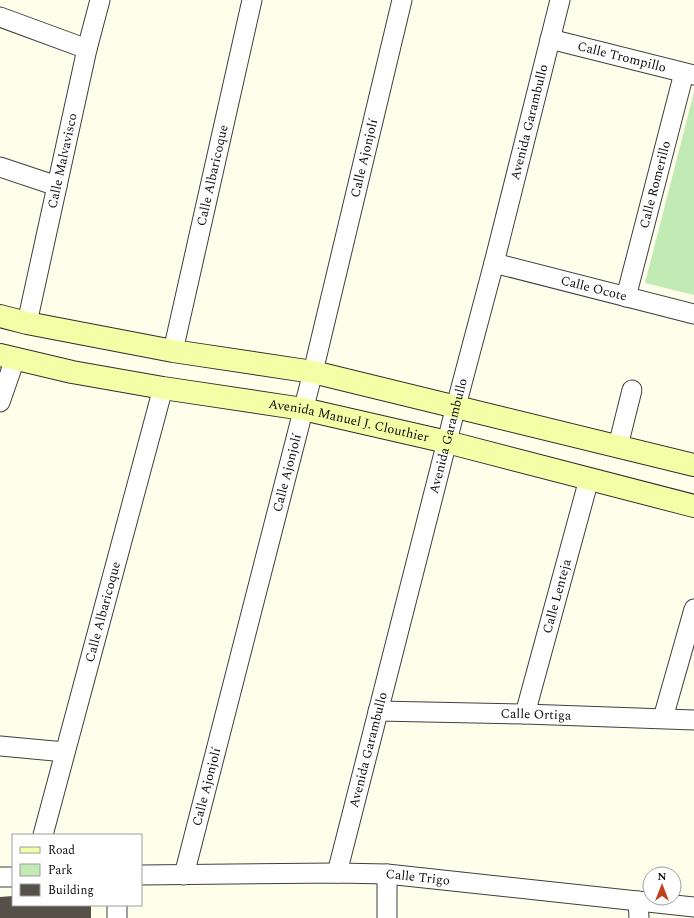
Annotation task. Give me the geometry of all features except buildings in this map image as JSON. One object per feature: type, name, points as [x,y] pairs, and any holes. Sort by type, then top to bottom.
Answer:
[{"type":"main road","points":[[0,316],[27,323],[173,351],[313,372],[694,465]]},
{"type":"main road","name":"Avenida Manuel J. Clouthier","points":[[8,357],[72,372],[163,388],[304,409],[447,442],[694,506]]},
{"type":"street","name":"Calle Malvavisco","points":[[27,323],[87,49],[100,0]]},
{"type":"street","name":"Calle Albaricoque","points":[[173,351],[252,0]]},
{"type":"street","name":"Calle Ajonjolí","points":[[184,875],[304,409],[402,0]]},
{"type":"street","name":"Avenida Garambullo","points":[[337,873],[560,0]]},
{"type":"street","points":[[0,17],[87,49]]},
{"type":"street","name":"Calle Trompillo","points":[[550,39],[689,74]]},
{"type":"street","name":"Calle Romerillo","points":[[626,297],[689,74]]},
{"type":"street","points":[[0,167],[57,186]]},
{"type":"street","name":"Calle Ocote","points":[[494,263],[694,314]]},
{"type":"street","points":[[0,402],[8,357]]},
{"type":"street","name":"Calle Albaricoque","points":[[43,834],[163,388]]},
{"type":"street","points":[[618,446],[632,390]]},
{"type":"street","name":"Calle Lenteja","points":[[525,714],[589,479]]},
{"type":"street","points":[[663,718],[694,609]]},
{"type":"street","name":"Calle Ortiga","points":[[378,711],[694,720]]},
{"type":"street","points":[[0,746],[65,752]]},
{"type":"street","name":"Calle Trigo","points":[[142,875],[337,873],[387,874],[638,909],[694,907]]},
{"type":"street","points":[[387,874],[387,918]]},
{"type":"street","points":[[0,877],[12,877]]},
{"type":"street","points":[[117,906],[117,918]]},
{"type":"green space","points":[[694,92],[694,295],[645,283]]}]
